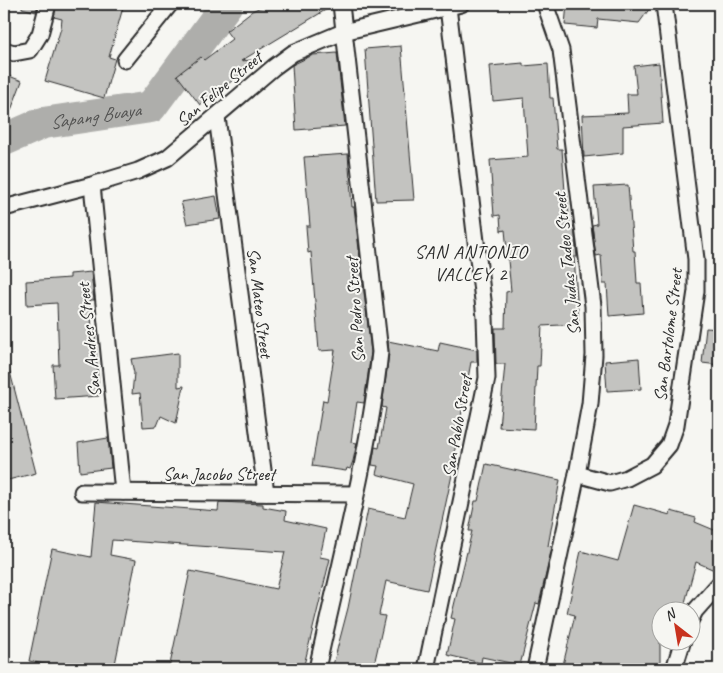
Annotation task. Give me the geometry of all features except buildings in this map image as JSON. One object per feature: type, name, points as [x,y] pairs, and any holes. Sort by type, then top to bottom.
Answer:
[{"type":"street","points":[[4,50],[14,53],[30,50],[40,34],[48,4]]},
{"type":"street","points":[[125,60],[170,4]]},
{"type":"street","name":"San Pedro Street","points":[[317,669],[355,494],[373,403],[380,352],[341,4]]},
{"type":"street","name":"San Judas Tadeo Street","points":[[535,669],[577,474],[590,404],[594,356],[593,306],[562,50],[545,4]]},
{"type":"street","name":"San Bartolome Street","points":[[577,474],[610,482],[627,478],[652,465],[669,445],[676,425],[696,291],[696,259],[664,4]]},
{"type":"street","name":"San Felipe Street","points":[[4,208],[138,171],[166,158],[293,53],[343,32],[455,6]]},
{"type":"street","name":"San Pablo Street","points":[[426,669],[487,378],[485,317],[455,6]]},
{"type":"street","name":"San Mateo Street","points":[[217,116],[266,493]]},
{"type":"street","name":"San Andres Street","points":[[92,185],[122,492]]},
{"type":"street","name":"San Jacobo Street","points":[[82,492],[355,494]]},
{"type":"street","points":[[700,606],[719,584]]},
{"type":"street","points":[[674,669],[679,650]]},
{"type":"waterway","name":"Sapang Buaya","points":[[4,140],[43,123],[151,107],[227,4]]},
{"type":"district","name":"SAN ANTONIO VALLEY 2","points":[[471,262]]}]
